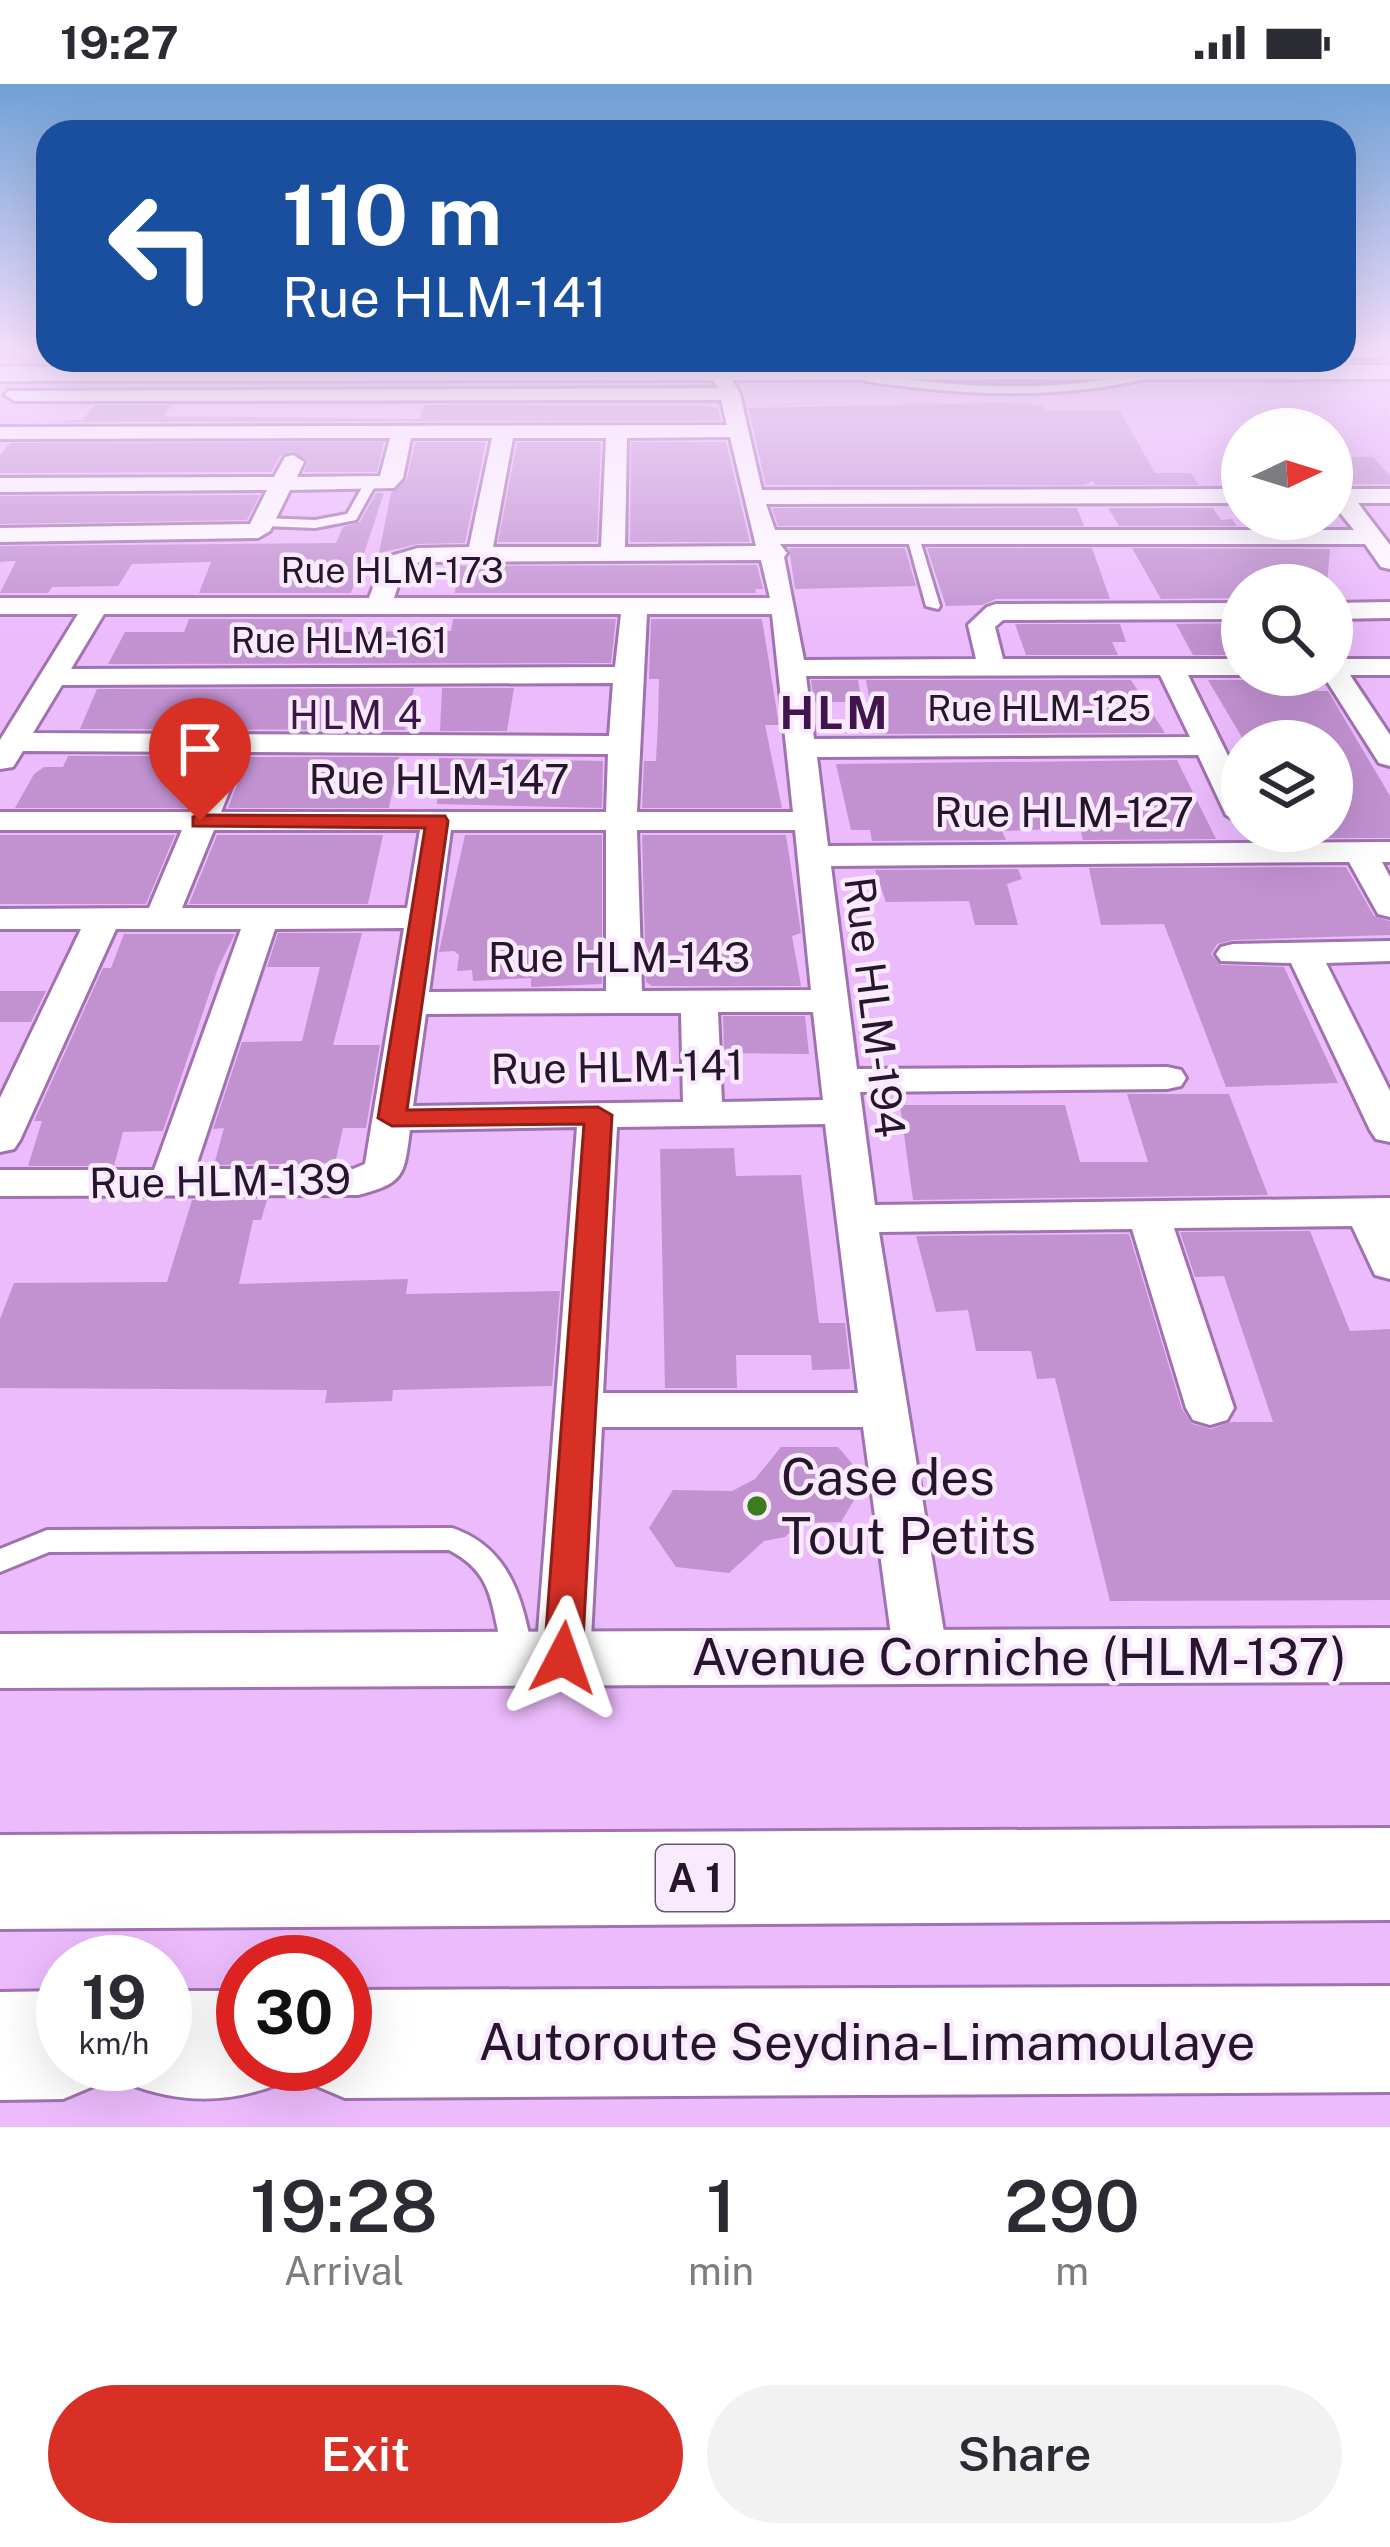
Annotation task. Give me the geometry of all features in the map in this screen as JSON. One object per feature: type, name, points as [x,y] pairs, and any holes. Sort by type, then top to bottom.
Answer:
[{"type":"highway","name":"A 1","points":[[0,1882],[1390,1874]]},
{"type":"highway","name":"Autoroute Seydina-Limamoulaye","points":[[372,2044],[1390,2039]]},
{"type":"highway","points":[[0,2046],[36,2045]]},
{"type":"street","points":[[104,447],[182,458],[283,484],[378,484],[392,478],[399,447]]},
{"type":"street","points":[[182,458],[188,447]]},
{"type":"street","points":[[0,485],[182,458],[214,447]]},
{"type":"street","points":[[0,535],[256,528],[299,447]]},
{"type":"street","points":[[480,554],[501,447]]},
{"type":"street","points":[[613,554],[616,447]]},
{"type":"street","name":"Rue HLM-194","points":[[740,447],[772,545],[784,606],[856,1219],[921,1658]]},
{"type":"street","points":[[753,497],[1221,496]]},
{"type":"street","points":[[1353,496],[1390,496]]},
{"type":"street","points":[[1353,516],[1390,562]]},
{"type":"street","points":[[379,607],[393,563],[400,557],[613,554],[913,537],[1371,537]]},
{"type":"street","points":[[624,1003],[619,821],[626,675],[635,606]]},
{"type":"street","name":"Rue HLM-173","points":[[0,607],[784,606]]},
{"type":"street","points":[[7,753],[95,607]]},
{"type":"street","points":[[1353,610],[1390,610]]},
{"type":"street","points":[[992,668],[981,625],[985,617],[997,612],[1221,611]]},
{"type":"street","points":[[1170,667],[1221,771]]},
{"type":"street","points":[[790,668],[1221,667]]},
{"type":"street","points":[[1353,667],[1390,667]]},
{"type":"street","name":"Rue HLM-161","points":[[53,677],[626,675]]},
{"type":"street","points":[[1351,696],[1390,757]]},
{"type":"street","points":[[0,709],[33,710]]},
{"type":"street","points":[[7,753],[234,743],[623,745]]},
{"type":"street","points":[[161,919],[234,743]]},
{"type":"street","name":"Rue HLM-125","points":[[799,748],[1209,746]]},
{"type":"street","name":"Rue HLM-147","points":[[0,821],[619,821],[808,838]]},
{"type":"street","points":[[392,1118],[437,821]]},
{"type":"street","name":"Rue HLM-127","points":[[808,838],[1221,842]]},
{"type":"street","points":[[1375,852],[1390,907]]},
{"type":"street","points":[[170,1183],[262,918]]},
{"type":"street","points":[[0,919],[423,918]]},
{"type":"street","points":[[0,1140],[103,919]]},
{"type":"street","points":[[1234,953],[1390,951]]},
{"type":"street","points":[[1303,952],[1390,1130]]},
{"type":"street","name":"Rue HLM-143","points":[[410,1004],[829,1001]]},
{"type":"street","points":[[699,1002],[703,1114]]},
{"type":"street","name":"Rue HLM-141","points":[[392,1118],[703,1114],[841,1096],[1167,1078]]},
{"type":"street","points":[[542,1659],[581,1410],[598,1115]]},
{"type":"street","name":"Rue HLM-139","points":[[0,1183],[374,1178],[384,1171],[392,1118]]},
{"type":"street","points":[[856,1219],[1378,1212],[1390,1265]]},
{"type":"street","points":[[1149,1215],[1210,1408]]},
{"type":"street","points":[[581,1410],[883,1409]]},
{"type":"street","name":"Avenue Corniche (HLM-137)","points":[[0,1660],[1390,1655]]},
{"type":"lane","points":[[256,528],[352,518],[378,484]]},
{"type":"lane","points":[[913,537],[933,606]]},
{"type":"lane","points":[[0,1561],[47,1541],[452,1539],[479,1549],[500,1576],[542,1659]]},
{"type":"shaded area","points":[[758,447],[1221,447],[1221,492],[763,493]]},
{"type":"shaded area","points":[[1353,447],[1390,447],[1390,492],[1353,492]]},
{"type":"building","points":[[6,447],[383,447],[377,472],[304,472],[308,461],[292,451],[281,455],[271,472],[0,473],[0,455]]},
{"type":"building","points":[[414,447],[485,447],[465,543],[418,544],[379,553],[391,493],[407,479]]},
{"type":"building","points":[[516,447],[601,447],[597,542],[498,542]]},
{"type":"building","points":[[631,447],[727,447],[750,542],[630,542]]},
{"type":"building","points":[[757,447],[1141,447],[1155,473],[1191,473],[1199,485],[1095,485],[1093,481],[1084,485],[766,485]]},
{"type":"building","points":[[1353,457],[1373,457],[1390,476],[1390,484],[1353,484]]},
{"type":"building","points":[[376,493],[384,493],[351,593],[199,593],[211,562],[132,564],[118,586],[0,593],[16,561],[0,562],[0,546],[336,543],[343,527],[360,522]]},
{"type":"building","points":[[260,495],[247,520],[0,524],[0,496]]},
{"type":"building","points":[[772,508],[1077,508],[1084,526],[778,526]]},
{"type":"building","points":[[1108,508],[1213,508],[1221,520],[1221,526],[1119,526]]},
{"type":"building","points":[[789,548],[905,548],[916,586],[795,589]]},
{"type":"building","points":[[927,548],[1092,548],[1110,599],[996,599],[982,605],[946,606]]},
{"type":"building","points":[[1132,548],[1330,549],[1329,564],[1221,564],[1221,598],[1161,599]]},
{"type":"building","points":[[757,565],[763,589],[755,589],[756,593],[455,593],[458,566]]},
{"type":"building","points":[[189,619],[343,619],[338,632],[451,631],[453,619],[616,619],[611,663],[108,664],[125,632],[184,632]]},
{"type":"building","points":[[651,619],[762,619],[779,725],[765,725],[782,808],[642,808],[644,761],[656,761],[658,722],[659,679],[649,679]]},
{"type":"building","points":[[1221,623],[1221,655],[1193,655],[1176,624]]},
{"type":"building","points":[[1015,624],[1120,624],[1126,642],[1112,642],[1118,655],[1026,655]]},
{"type":"building","points":[[811,680],[858,680],[862,702],[814,702]]},
{"type":"building","points":[[866,680],[1131,680],[1165,733],[876,734]]},
{"type":"building","points":[[1208,680],[1221,680],[1221,696],[1331,696],[1345,720],[1232,720]]},
{"type":"building","points":[[414,688],[405,730],[80,729],[97,689]]},
{"type":"building","points":[[442,688],[514,688],[507,731],[440,731]]},
{"type":"building","points":[[1353,733],[1390,796],[1390,838],[1353,838]]},
{"type":"building","points":[[68,756],[209,756],[187,808],[15,808],[34,774],[44,767],[63,767]]},
{"type":"building","points":[[248,757],[399,757],[389,808],[228,808]]},
{"type":"building","points":[[439,758],[603,761],[602,808],[437,804]]},
{"type":"building","points":[[1177,760],[1216,839],[1083,840],[1080,828],[1002,831],[1006,840],[872,841],[870,830],[851,830],[836,764]]},
{"type":"building","points":[[0,835],[175,835],[146,904],[0,904]]},
{"type":"building","points":[[217,835],[383,835],[368,904],[189,904]]},
{"type":"building","points":[[465,835],[602,835],[602,984],[531,987],[531,978],[473,981],[472,970],[457,971],[459,955],[439,952]]},
{"type":"building","points":[[642,835],[786,835],[801,933],[792,936],[801,986],[652,986],[646,982]]},
{"type":"building","points":[[1346,867],[1374,916],[1390,921],[1390,935],[1233,940],[1217,944],[1211,954],[1221,965],[1284,967],[1338,1083],[1226,1087],[1164,924],[1101,925],[1089,868]]},
{"type":"building","points":[[1018,869],[1022,879],[1007,884],[1018,925],[975,925],[969,901],[886,902],[875,870]]},
{"type":"building","points":[[278,933],[362,933],[333,1045],[380,1045],[366,1128],[343,1128],[335,1163],[214,1165],[224,1128],[213,1129],[242,1042],[302,1041],[320,967],[267,967]]},
{"type":"building","points":[[124,934],[235,934],[218,968],[163,1131],[123,1132],[114,1166],[28,1166],[42,1121],[34,1121],[103,968],[111,968]]},
{"type":"building","points":[[0,991],[46,991],[31,1022],[0,1022]]},
{"type":"building","points":[[723,1016],[805,1016],[809,1054],[724,1053]]},
{"type":"building","points":[[1127,1094],[1229,1094],[1268,1195],[913,1200],[900,1105],[1065,1105],[1080,1162],[1148,1162]]},
{"type":"building","points":[[734,1148],[736,1176],[801,1175],[819,1323],[845,1323],[850,1369],[812,1370],[811,1355],[736,1355],[737,1388],[665,1388],[660,1149]]},
{"type":"building","points":[[192,1200],[267,1200],[261,1220],[253,1220],[239,1284],[408,1279],[406,1294],[560,1291],[552,1386],[393,1390],[392,1401],[325,1403],[327,1390],[0,1388],[0,1319],[14,1283],[167,1282]]},
{"type":"building","points":[[1310,1231],[1350,1331],[1390,1329],[1390,1600],[1110,1601],[1055,1378],[1037,1379],[1031,1351],[976,1351],[968,1310],[936,1312],[916,1236],[1129,1234],[1182,1409],[1192,1424],[1211,1429],[1231,1422],[1273,1422],[1224,1276],[1195,1277],[1180,1232]]},
{"type":"building","name":"Case des Tout Petits","points":[[781,1447],[838,1447],[866,1480],[841,1522],[800,1523],[785,1537],[764,1541],[729,1573],[676,1567],[649,1528],[673,1490],[732,1491],[755,1479]]},
{"type":"place","name":"Case des Tout Petits","points":[[757,1506]]},
{"type":"district","name":"HLM","points":[[835,713]]},
{"type":"district","name":"HLM 4","points":[[357,715]]},
{"type":"route","points":[[200,821],[437,821],[392,1118],[598,1115],[563,1658]]}]
